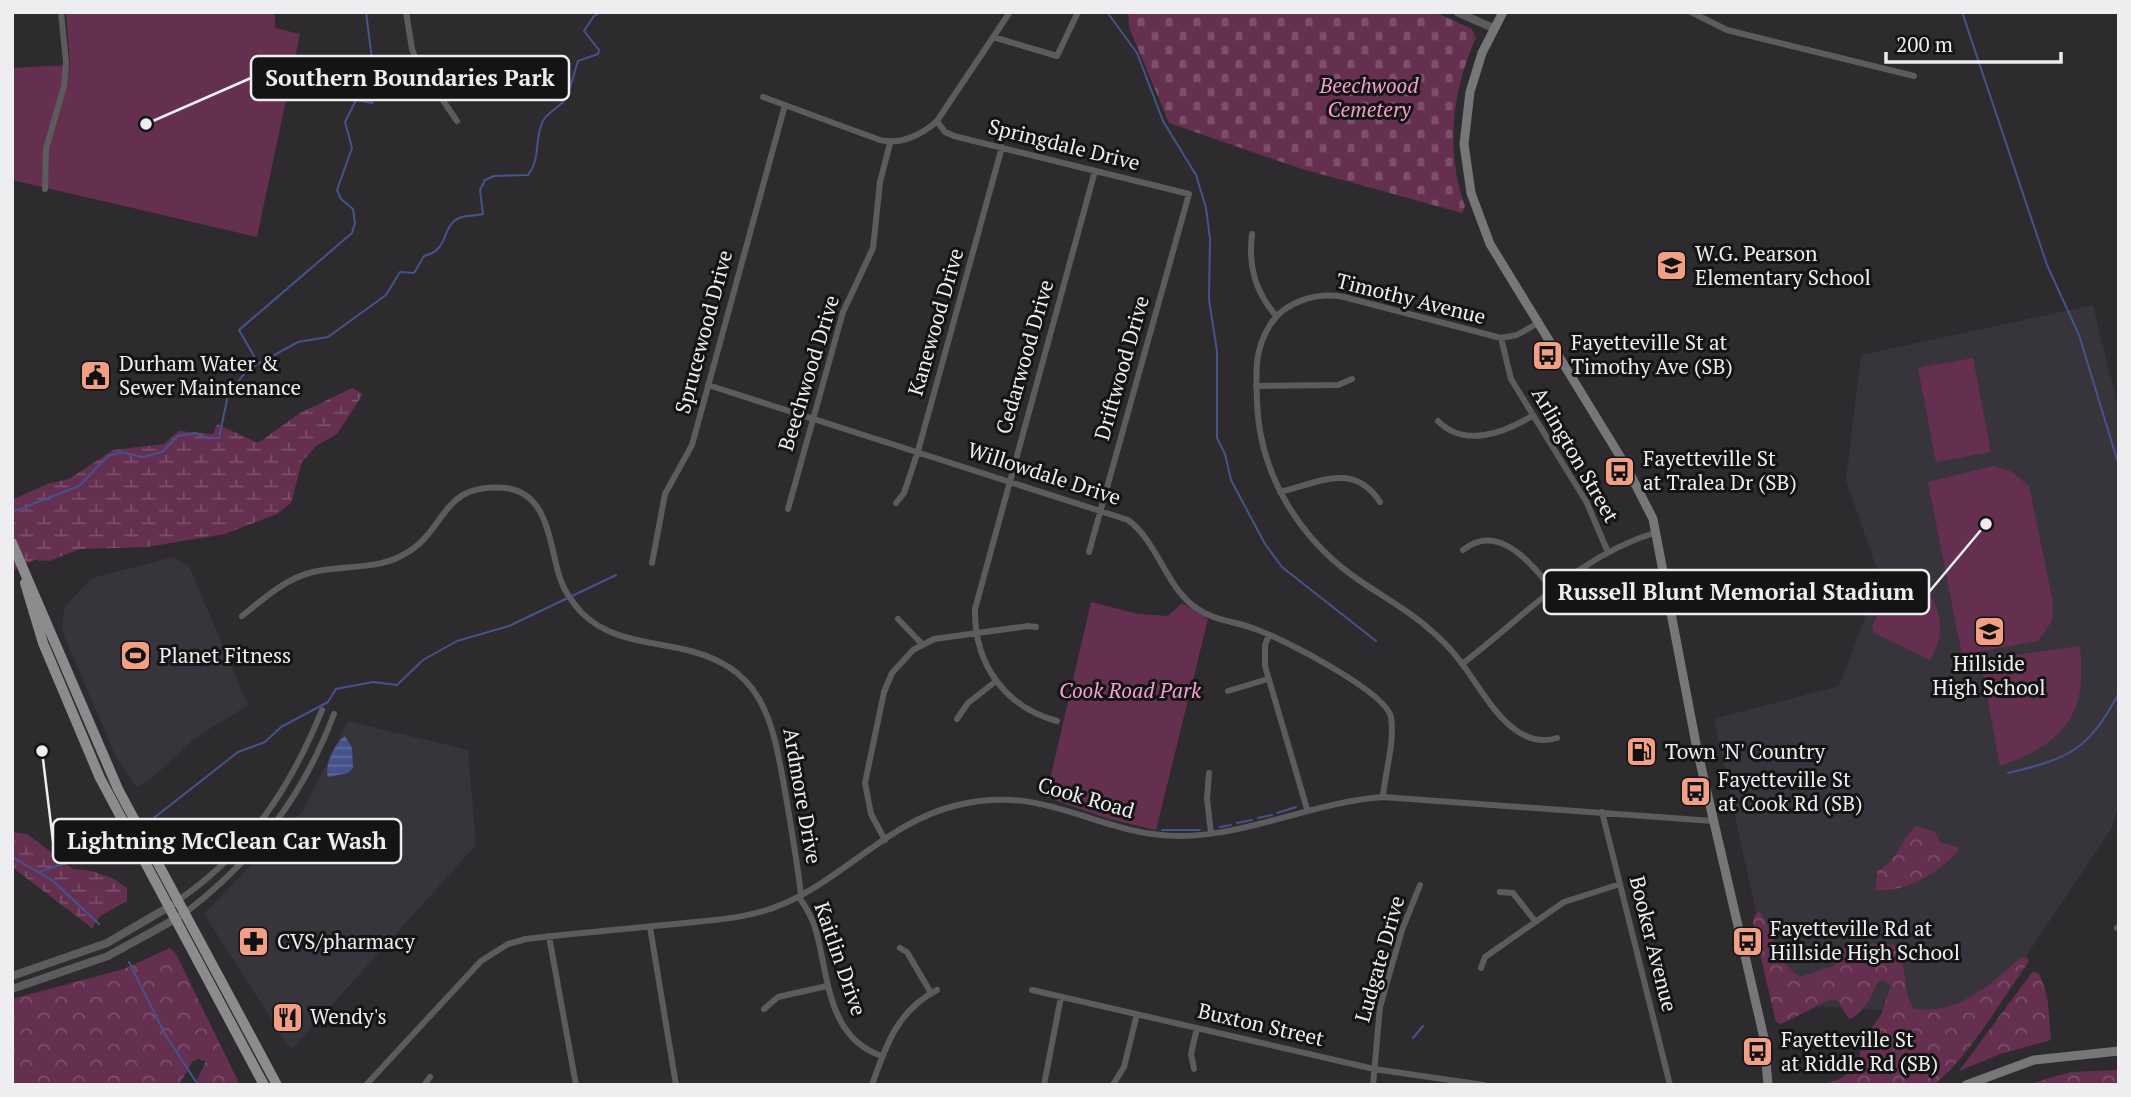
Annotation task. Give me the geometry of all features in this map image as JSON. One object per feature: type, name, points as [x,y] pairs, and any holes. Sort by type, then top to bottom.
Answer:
[{"type":"main road","points":[[1503,12],[1493,28],[1470,92],[1464,144],[1466,166],[1477,212],[1490,244],[1646,500],[1657,532],[1672,622],[1713,821],[1761,1024],[1768,1085]]},
{"type":"main road","points":[[12,543],[40,603],[107,766],[277,1085]]},
{"type":"main road","points":[[22,568],[43,643],[86,747],[174,920],[264,1085]]},
{"type":"main road","points":[[1966,1085],[2034,1060],[2119,1051]]},
{"type":"street","points":[[45,189],[46,149],[64,86],[66,62],[61,12]]},
{"type":"street","points":[[406,12],[412,49],[418,64],[457,121]]},
{"type":"street","points":[[763,97],[890,142],[918,134],[937,121],[1010,12]]},
{"type":"street","points":[[993,37],[1057,57],[1078,12]]},
{"type":"street","points":[[1457,12],[1493,28]]},
{"type":"street","points":[[1692,12],[1727,30],[1914,76]]},
{"type":"street","name":"Sprucewood Drive","points":[[652,563],[665,494],[692,445],[785,105]]},
{"type":"street","name":"Springdale Drive","points":[[937,121],[949,135],[1189,194]]},
{"type":"street","name":"Beechwood Drive","points":[[788,509],[843,312],[873,248],[880,182],[890,142]]},
{"type":"street","name":"Kanewood Drive","points":[[896,503],[904,493],[917,452],[1002,147]]},
{"type":"street","name":"Cedarwood Drive","points":[[1057,722],[1023,707],[996,681],[982,656],[976,633],[977,597],[1095,171]]},
{"type":"street","name":"Driftwood Drive","points":[[1089,552],[1189,194]]},
{"type":"street","points":[[1252,234],[1253,277],[1264,302],[1276,316],[1258,349],[1256,386],[1261,437],[1280,492],[1295,517],[1322,550],[1427,627],[1462,664],[1485,699],[1511,725],[1541,739],[1558,737]]},
{"type":"street","name":"Timothy Avenue","points":[[1276,316],[1307,298],[1337,295],[1501,338],[1517,335],[1538,323]]},
{"type":"street","name":"Arlington Street","points":[[1501,338],[1508,373],[1587,503],[1607,550]]},
{"type":"street","points":[[1256,386],[1338,385],[1352,379]]},
{"type":"street","name":"Willowdale Drive","points":[[708,385],[1128,520],[1138,528],[1182,595],[1195,608],[1210,617],[1269,635],[1359,684],[1386,706],[1391,728],[1383,797]]},
{"type":"street","points":[[1438,421],[1454,434],[1479,436],[1505,430],[1532,416]]},
{"type":"street","points":[[1280,492],[1310,481],[1340,478],[1372,489],[1380,502]]},
{"type":"street","name":"Ardmore Drive","points":[[242,616],[273,591],[308,574],[377,564],[402,556],[426,537],[453,501],[465,492],[478,488],[517,491],[542,512],[562,584],[590,620],[625,637],[706,654],[725,663],[755,693],[774,728],[800,896]]},
{"type":"street","points":[[1462,664],[1607,550],[1657,532]]},
{"type":"street","points":[[1463,550],[1478,541],[1507,545],[1530,562],[1553,590]]},
{"type":"street","points":[[898,619],[922,644]]},
{"type":"street","points":[[885,839],[867,804],[866,771],[888,682],[900,663],[922,644],[946,636],[1036,627]]},
{"type":"street","points":[[1269,635],[1264,656],[1268,680],[1307,809]]},
{"type":"street","points":[[1228,691],[1268,680]]},
{"type":"street","points":[[957,719],[968,703],[996,681]]},
{"type":"street","points":[[12,976],[107,943],[168,908],[212,876],[255,831],[289,783],[323,710]]},
{"type":"street","points":[[12,989],[108,956],[185,913],[229,877],[275,825],[303,783],[334,714]]},
{"type":"street","points":[[1209,773],[1207,799],[1210,833]]},
{"type":"street","name":"Cook Road","points":[[366,1085],[486,957],[508,944],[550,936],[752,915],[800,896],[885,839],[943,808],[975,801],[1017,799],[1047,803],[1148,833],[1180,836],[1210,833],[1307,809],[1383,797],[1713,821]]},
{"type":"street","name":"Booker Avenue","points":[[1602,813],[1670,1085]]},
{"type":"street","points":[[1481,968],[1485,957],[1563,902],[1620,884]]},
{"type":"street","name":"Ludgate Drive","points":[[1373,1085],[1380,1007],[1402,930],[1420,885]]},
{"type":"street","points":[[1500,892],[1513,893],[1535,921]]},
{"type":"street","name":"Kaitlin Drive","points":[[800,896],[815,927],[827,986],[836,1014],[846,1031],[860,1045],[882,1056]]},
{"type":"street","points":[[650,927],[676,1085]]},
{"type":"street","points":[[550,936],[576,1085]]},
{"type":"street","points":[[872,1085],[896,1024],[915,1003],[934,992],[908,952],[900,948]]},
{"type":"street","points":[[764,1009],[778,997],[827,986]]},
{"type":"street","name":"Buxton Street","points":[[1032,990],[1374,1069],[1483,1085]]},
{"type":"street","points":[[1044,1085],[1061,996]]},
{"type":"street","points":[[1114,1083],[1124,1067],[1137,1014]]},
{"type":"street","points":[[1194,1069],[1191,1054],[1197,1028]]},
{"type":"street","points":[[424,1085],[430,1077]]},
{"type":"shaded area","name":"Hillside High School","points":[[2093,305],[2119,411],[2119,801],[2112,828],[1986,1016],[1776,1004],[1714,719],[1839,686],[1880,578],[1846,480],[1861,355]]},
{"type":"shaded area","points":[[173,557],[189,566],[248,705],[194,739],[150,780],[136,787],[116,757],[65,638],[62,626],[65,606],[92,578]]},
{"type":"shaded area","points":[[348,721],[468,750],[476,845],[291,1050],[204,914],[303,811]]},
{"type":"green space","points":[[66,12],[275,12],[275,28],[300,34],[257,237],[12,180],[12,68],[70,65]]},
{"type":"green space","name":"Beechwood Cemetery","points":[[1128,12],[1435,12],[1472,29],[1476,38],[1461,78],[1454,121],[1455,164],[1465,206],[1462,213],[1299,168],[1169,123],[1129,27]]},
{"type":"green space","points":[[1973,358],[1991,452],[1936,462],[1918,368]]},
{"type":"green space","points":[[352,388],[363,394],[337,434],[316,446],[302,462],[291,503],[277,514],[225,534],[147,547],[80,549],[49,561],[34,560],[12,571],[12,500],[47,484],[69,479],[113,450],[164,444],[179,431],[213,434],[217,424],[258,443],[300,413]]},
{"type":"green space","points":[[1993,466],[2010,471],[2029,486],[2053,602],[2052,621],[2038,641],[1962,655],[1928,482]]},
{"type":"green space","points":[[1900,570],[1923,587],[1937,608],[1940,633],[1930,660],[1874,633],[1872,626]]},
{"type":"green space","name":"Cook Road Park","points":[[1091,602],[1138,614],[1168,616],[1182,603],[1208,619],[1156,830],[1109,819],[1046,797]]},
{"type":"green space","points":[[2079,646],[2079,696],[2067,724],[2045,745],[2000,766],[1982,669],[1987,659]]},
{"type":"green space","points":[[1916,826],[1935,832],[1941,843],[1958,847],[1958,851],[1941,867],[1920,880],[1898,888],[1875,890],[1878,870],[1890,862]]},
{"type":"green space","points":[[12,832],[27,834],[73,869],[92,871],[112,878],[127,888],[127,901],[100,916],[92,928],[12,867]]},
{"type":"green space","points":[[1759,911],[1781,955],[1800,977],[1833,966],[1847,945],[1895,945],[1902,960],[1907,993],[1913,1008],[1929,1010],[1958,1003],[1998,978],[2021,957],[2028,958],[2028,963],[1971,1045],[1933,1085],[1821,1085],[1840,1079],[1857,1067],[1863,1040],[1881,1015],[1891,986],[1884,980],[1878,982],[1863,1009],[1849,1019],[1837,1000],[1829,1000],[1781,1024],[1776,1022],[1753,924]]},
{"type":"green space","points":[[170,948],[176,954],[240,1085],[195,1085],[206,1061],[199,1059],[193,1061],[179,1085],[12,1085],[12,999],[124,969]]},
{"type":"green space","points":[[2033,971],[2039,974],[2046,991],[2051,1040],[2000,1054],[1959,1071]]},
{"type":"green space","points":[[2119,1070],[2119,1085],[2026,1085],[2071,1072]]},
{"type":"water","points":[[345,736],[352,748],[353,768],[348,773],[328,777],[331,755]]},
{"type":"waterway","points":[[258,363],[239,330],[352,233],[355,223],[353,209],[341,199],[337,190],[352,148],[345,122],[356,100],[372,103],[376,92],[366,12]]},
{"type":"waterway","points":[[12,512],[79,486],[108,456],[121,452],[143,457],[162,452],[178,436],[196,433],[207,438],[219,438],[228,395],[247,370],[298,342],[328,337],[386,295],[400,272],[414,273],[424,256],[438,249],[453,222],[461,217],[483,214],[480,190],[485,180],[494,176],[528,175],[535,162],[544,119],[565,99],[578,61],[598,54],[599,50],[584,31],[594,16],[601,12]]},
{"type":"waterway","points":[[1107,12],[1137,53],[1163,121],[1196,175],[1206,208],[1210,239],[1209,300],[1217,351],[1217,438],[1225,454],[1231,480],[1265,544],[1282,567],[1376,641]]},
{"type":"waterway","points":[[1962,12],[2047,265],[2079,335],[2119,466]]},
{"type":"waterway","points":[[150,821],[238,752],[265,742],[281,727],[328,702],[336,689],[373,682],[397,685],[423,660],[457,641],[509,626],[616,575]]},
{"type":"waterway","points":[[2008,773],[2048,762],[2076,749],[2097,727],[2119,693]]},
{"type":"waterway","points":[[1277,813],[1296,807]]},
{"type":"waterway","points":[[1258,818],[1272,815]]},
{"type":"waterway","points":[[1237,823],[1252,820]]},
{"type":"waterway","points":[[1220,827],[1231,825]]},
{"type":"waterway","points":[[1162,830],[1200,830]]},
{"type":"waterway","points":[[40,872],[94,855],[121,841]]},
{"type":"waterway","points":[[12,857],[52,880],[99,924]]},
{"type":"waterway","points":[[129,962],[165,1034],[198,1085]]},
{"type":"waterway","points":[[1413,1038],[1423,1026]]},
{"type":"place","name":"Southern Boundaries Park","points":[[146,124]]},
{"type":"place","name":"W.G. Pearson Elementary School","points":[[1672,266]]},
{"type":"place","name":"Fayetteville St at Timothy Ave (SB)","points":[[1548,355]]},
{"type":"place","name":"Durham Water & Sewer Maintenance","points":[[96,376]]},
{"type":"place","name":"Fayetteville St at Tralea Dr (SB)","points":[[1620,471]]},
{"type":"place","name":"Russell Blunt Memorial Stadium","points":[[1986,524]]},
{"type":"place","name":"Hillside High School","points":[[1989,632]]},
{"type":"place","name":"Planet Fitness","points":[[136,656]]},
{"type":"place","name":"Lightning McClean Car Wash","points":[[42,751]]},
{"type":"place","name":"Town 'N' Country","points":[[1642,752]]},
{"type":"place","name":"Fayetteville St at Cook Rd (SB)","points":[[1695,792]]},
{"type":"place","name":"Fayetteville Rd at Hillside High School","points":[[1747,941]]},
{"type":"place","name":"CVS/pharmacy","points":[[254,942]]},
{"type":"place","name":"Wendy's","points":[[287,1017]]},
{"type":"place","name":"Fayetteville St at Riddle Rd (SB)","points":[[1758,1052]]}]
